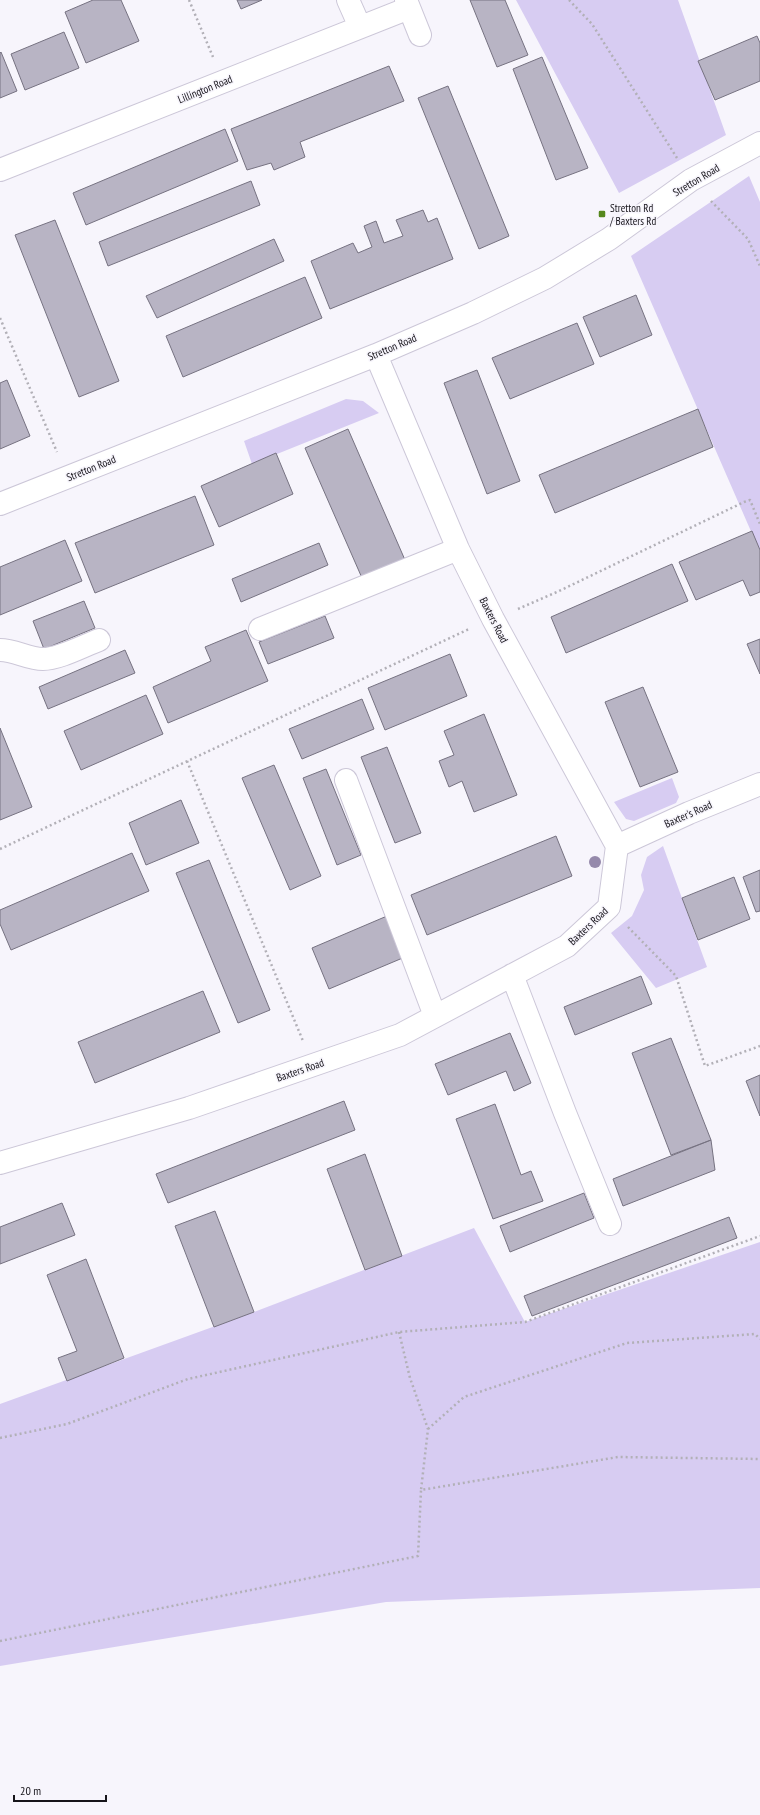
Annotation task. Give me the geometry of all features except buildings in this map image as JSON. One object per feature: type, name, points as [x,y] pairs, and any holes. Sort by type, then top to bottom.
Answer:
[{"type":"street","points":[[348,0],[360,27]]},
{"type":"street","name":"Lillington Road","points":[[0,170],[360,27],[407,4],[420,35]]},
{"type":"street","name":"Stretton Road","points":[[0,504],[376,355],[472,313],[545,278],[609,239],[691,180],[760,143]]},
{"type":"street","name":"Baxters Road","points":[[0,1163],[189,1108],[400,1035],[567,946],[609,907],[617,846],[493,619],[458,549],[376,355]]},
{"type":"street","points":[[260,628],[458,549]]},
{"type":"street","points":[[0,650],[42,659],[52,658],[99,640]]},
{"type":"street","points":[[346,780],[435,1016]]},
{"type":"street","name":"Baxter's Road","points":[[617,846],[689,813],[760,784]]},
{"type":"street","points":[[512,975],[565,1113],[610,1224]]},
{"type":"path","points":[[189,0],[222,81]]},
{"type":"path","points":[[569,0],[592,24],[691,180],[748,239],[760,266]]},
{"type":"path","points":[[0,318],[67,477]]},
{"type":"path","points":[[0,849],[443,640],[557,592],[744,502],[750,500],[760,524]]},
{"type":"path","points":[[186,761],[313,1065]]},
{"type":"path","points":[[609,907],[676,976],[705,1066],[760,1046]]},
{"type":"path","points":[[0,1438],[67,1424],[188,1380],[398,1332],[524,1322],[760,1236]]},
{"type":"path","points":[[0,1641],[418,1556],[421,1490],[428,1429],[410,1378],[398,1332]]},
{"type":"path","points":[[428,1429],[464,1397],[627,1343],[755,1334],[760,1339]]},
{"type":"path","points":[[421,1490],[618,1457],[760,1459]]},
{"type":"shaded area","points":[[516,0],[678,0],[726,135],[619,193]]},
{"type":"shaded area","points":[[749,176],[760,202],[760,552],[631,256]]},
{"type":"shaded area","points":[[346,399],[363,401],[379,413],[252,464],[244,441]]},
{"type":"shaded area","points":[[672,778],[679,797],[676,803],[634,821],[626,819],[614,802]]},
{"type":"shaded area","points":[[663,846],[707,967],[656,988],[611,933],[632,916],[644,890],[641,875],[647,857]]},
{"type":"shaded area","points":[[474,1228],[525,1322],[760,1242],[760,1588],[386,1602],[0,1666],[0,1404],[254,1312]]},
{"type":"place","name":"Stretton Rd / Baxters Rd","points":[[602,214]]}]
